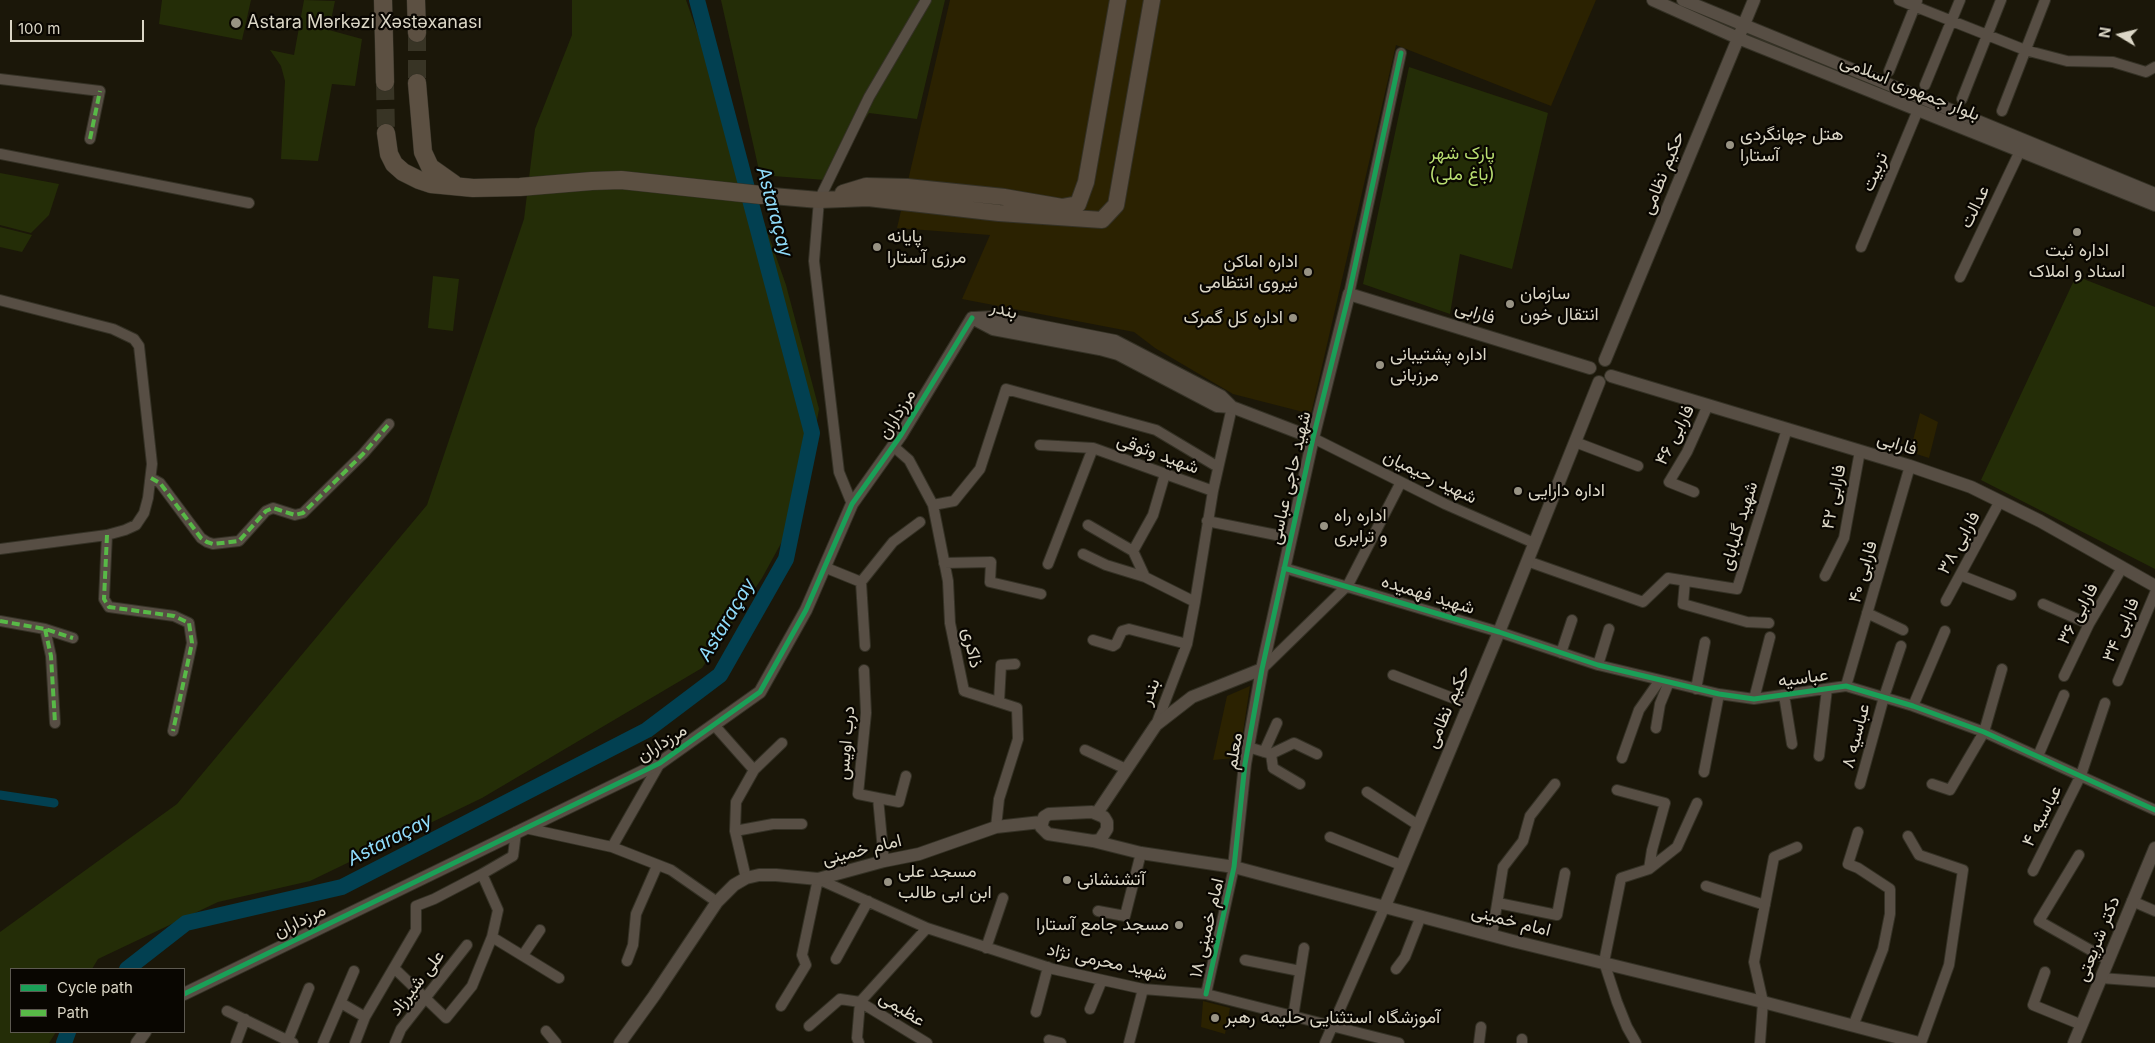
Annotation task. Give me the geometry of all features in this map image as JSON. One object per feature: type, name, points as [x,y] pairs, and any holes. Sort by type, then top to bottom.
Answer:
[{"type":"highway","points":[[383,0],[385,82]]},
{"type":"highway","points":[[416,0],[417,33]]},
{"type":"highway","points":[[417,83],[423,152],[430,167],[458,188]]},
{"type":"highway","points":[[386,133],[394,164],[404,172],[419,180],[458,188],[520,187],[621,180],[761,194]]},
{"type":"main road","points":[[819,200],[866,186],[907,187],[1004,197],[1062,207],[1078,204],[1086,182],[1118,0]]},
{"type":"main road","points":[[761,194],[819,200],[868,198],[999,213],[1102,220],[1116,205],[1152,0]]},
{"type":"street","points":[[852,504],[839,472],[814,261],[819,200],[869,97],[926,0]]},
{"type":"street","name":"بلوار جمهوری اسلامی","points":[[1653,0],[1738,38],[1918,110],[2155,194]]},
{"type":"street","name":"بلوار جمهوری اسلامی","points":[[1683,0],[1827,59],[2155,206]]},
{"type":"street","name":"حکیم نظامی","points":[[1605,360],[1754,0]]},
{"type":"street","points":[[1899,0],[1916,3],[1951,21],[2026,50],[2067,61],[2113,62],[2146,72],[2155,67]]},
{"type":"street","points":[[1925,84],[1960,0]]},
{"type":"street","points":[[1962,99],[2001,0]]},
{"type":"street","points":[[2002,111],[2045,0]]},
{"type":"street","points":[[1889,71],[1916,3]]},
{"type":"street","points":[[1349,294],[1400,53]]},
{"type":"street","points":[[1821,71],[1827,59]]},
{"type":"street","points":[[0,79],[100,91],[90,139]]},
{"type":"street","name":"تربیت","points":[[1861,247],[1918,110]]},
{"type":"street","name":"عدالت","points":[[1960,277],[2022,146]]},
{"type":"street","points":[[0,154],[249,203]]},
{"type":"street","name":"فارابی","points":[[1349,294],[1590,368]]},
{"type":"street","name":"شهید حاجی عباسی","points":[[1262,669],[1313,438],[1349,294]]},
{"type":"street","points":[[0,300],[113,329],[134,339],[139,346],[152,453],[151,478],[144,513],[136,525],[107,535],[0,549]]},
{"type":"street","name":"بندر","points":[[972,318],[994,317],[1115,341],[1221,396],[1232,407],[1313,438]]},
{"type":"street","name":"مرزداران","points":[[185,994],[660,763],[760,692],[806,610],[852,504],[893,446],[972,318]]},
{"type":"street","points":[[1598,360],[1605,360],[1611,365],[1611,376],[1606,381],[1599,382],[1593,378],[1590,368],[1598,360]]},
{"type":"street","name":"فارابی","points":[[1611,376],[1910,466],[1971,487],[2040,520],[2155,586]]},
{"type":"street","name":"حکیم نظامی","points":[[1325,1043],[1499,632],[1599,382]]},
{"type":"street","points":[[933,505],[954,501],[980,469],[1006,389],[1156,430],[1218,467]]},
{"type":"street","name":"فارابی ۴۶","points":[[1694,492],[1669,482],[1687,452],[1708,405]]},
{"type":"street","name":"بندر","points":[[1156,725],[1187,644],[1196,602],[1207,521],[1232,407]]},
{"type":"street","points":[[151,478],[160,484],[201,538],[213,544],[239,541],[266,511],[273,508],[295,515],[303,513],[363,454],[389,424]]},
{"type":"street","name":"شهید گلبابای","points":[[1527,561],[1643,602],[1668,578],[1736,588],[1786,429]]},
{"type":"street","name":"شهید رحیمیان","points":[[1313,438],[1445,504],[1534,543]]},
{"type":"street","points":[[1574,442],[1638,466]]},
{"type":"street","name":"شهید وثوقی","points":[[1040,445],[1093,448],[1213,491]]},
{"type":"street","name":"ذاکری","points":[[893,446],[909,460],[933,505],[948,581],[950,623],[964,691],[1017,708],[1018,739],[999,798],[996,827]]},
{"type":"street","name":"شهید وثوقی","points":[[1048,564],[1093,448]]},
{"type":"street","name":"فارابی ۴۲","points":[[1825,576],[1844,538],[1860,451]]},
{"type":"street","name":"فارابی ۴۰","points":[[1846,686],[1910,466]]},
{"type":"street","points":[[1133,551],[1153,515],[1165,474]]},
{"type":"street","points":[[1093,841],[1100,840],[1107,829],[1107,822],[1097,813],[1156,725],[1192,697],[1262,669],[1348,586],[1401,482]]},
{"type":"street","name":"فارابی ۳۸","points":[[1946,601],[2000,501]]},
{"type":"street","points":[[1207,521],[1291,538]]},
{"type":"street","points":[[865,646],[862,582],[893,542],[920,522]]},
{"type":"street","points":[[1088,525],[1133,551],[1145,577]]},
{"type":"street","points":[[107,535],[104,599],[109,608],[174,616],[189,623],[192,643],[173,731]]},
{"type":"street","points":[[1083,554],[1106,565],[1145,577],[1196,602]]},
{"type":"street","points":[[944,563],[991,562],[990,582],[1041,594]]},
{"type":"street","points":[[824,567],[862,582]]},
{"type":"street","name":"شهید فهمیده","points":[[1284,568],[1499,632]]},
{"type":"street","name":"فارابی ۳۶","points":[[2064,676],[2089,624],[2122,568]]},
{"type":"street","points":[[1960,575],[2011,596]]},
{"type":"street","points":[[1685,581],[1683,604],[1747,622],[1769,623]]},
{"type":"street","name":"فارابی ۳۴","points":[[2118,681],[2155,593]]},
{"type":"street","points":[[2043,604],[2089,624]]},
{"type":"street","points":[[1868,613],[1903,630]]},
{"type":"street","points":[[1561,653],[1572,620]]},
{"type":"street","points":[[0,621],[45,629],[73,638]]},
{"type":"street","points":[[45,629],[51,656],[55,723]]},
{"type":"street","points":[[1093,640],[1113,646],[1116,644],[1122,631],[1128,629],[1187,644]]},
{"type":"street","points":[[1598,666],[1610,629]]},
{"type":"street","points":[[1913,706],[1944,631]]},
{"type":"street","name":"عباسیه","points":[[1499,632],[1598,666],[1719,694],[1754,699],[1846,686],[1913,706],[1984,732],[2155,810]]},
{"type":"street","points":[[1754,699],[1770,637]]},
{"type":"street","points":[[1696,689],[1705,642]]},
{"type":"street","name":"عباسیه ۸","points":[[1860,784],[1884,697],[1901,646]]},
{"type":"street","points":[[999,702],[1001,665],[1015,664]]},
{"type":"street","name":"معلم","points":[[1234,867],[1248,747],[1262,669]]},
{"type":"street","points":[[1932,784],[1950,790],[1984,732],[2002,669]]},
{"type":"street","name":"درب اویس","points":[[864,670],[866,713],[858,794],[878,798]]},
{"type":"street","points":[[1394,675],[1468,704]]},
{"type":"street","points":[[1656,728],[1665,681]]},
{"type":"street","points":[[1622,758],[1639,710],[1665,681]]},
{"type":"street","points":[[1819,756],[1827,689]]},
{"type":"street","points":[[1704,772],[1719,694]]},
{"type":"street","points":[[1784,695],[1792,744]]},
{"type":"street","points":[[2038,756],[2064,695]]},
{"type":"street","name":"عباسیه ۴","points":[[2032,871],[2081,775],[2105,703]]},
{"type":"street","points":[[1277,723],[1267,753],[1273,768],[1300,784]]},
{"type":"street","points":[[714,726],[754,770]]},
{"type":"street","points":[[746,878],[735,832],[736,802],[754,770],[782,743]]},
{"type":"street","points":[[1248,747],[1267,753],[1294,743],[1317,754]]},
{"type":"street","points":[[1084,750],[1126,769]]},
{"type":"street","points":[[612,847],[660,763]]},
{"type":"street","points":[[884,861],[878,798],[898,802],[906,776]]},
{"type":"street","points":[[1492,935],[1503,867],[1523,841],[1530,816],[1555,784]]},
{"type":"street","points":[[1617,790],[1665,803],[1652,850],[1649,870]]},
{"type":"street","points":[[1367,792],[1418,825]]},
{"type":"street","points":[[1636,1043],[1626,1027],[1604,962],[1621,878],[1649,870],[1677,847],[1697,803]]},
{"type":"street","name":"امام خمینی","points":[[620,1043],[717,902],[734,885],[746,878],[759,875],[776,875],[818,879],[940,848],[996,827],[1041,822],[1049,814],[1097,813]]},
{"type":"street","name":"امام خمینی","points":[[1041,822],[1042,830],[1048,834],[1093,841],[1141,853],[1234,867],[1492,935],[1920,1043]]},
{"type":"street","points":[[735,832],[773,824],[802,824]]},
{"type":"street","points":[[354,1043],[366,1017],[416,930],[416,906],[434,899],[513,856],[520,830],[612,847],[671,870],[717,902]]},
{"type":"street","points":[[1853,1026],[1883,949],[1890,914],[1890,889],[1858,868],[1848,864],[1858,832]]},
{"type":"street","points":[[1908,836],[1919,855],[1963,870],[1949,965],[1920,1043]]},
{"type":"street","points":[[1330,837],[1401,865]]},
{"type":"street","points":[[1760,1043],[1763,1002],[1754,962],[1774,857],[1797,847]]},
{"type":"street","name":"دکتر شریعتی","points":[[2076,1042],[2155,848]]},
{"type":"street","points":[[1098,911],[1125,916],[1141,853]]},
{"type":"street","points":[[2079,855],[2039,921],[2108,960]]},
{"type":"street","points":[[627,961],[633,946],[636,914],[657,866]]},
{"type":"street","name":"امام خمینی ۱۸","points":[[1206,994],[1234,867]]},
{"type":"street","points":[[1498,903],[1557,915],[1565,872]]},
{"type":"street","points":[[394,968],[446,1018],[472,986],[492,937],[498,910],[482,874]]},
{"type":"street","points":[[781,1006],[806,965],[802,955],[818,879]]},
{"type":"street","name":"شهید محرمی نژاد","points":[[818,879],[927,928],[1048,968],[1143,989],[1206,994],[1399,1043]]},
{"type":"street","points":[[1706,886],[1765,905]]},
{"type":"street","points":[[986,948],[1003,898]]},
{"type":"street","points":[[836,959],[868,901]]},
{"type":"street","points":[[2132,901],[2155,911]]},
{"type":"street","points":[[1396,969],[1405,957],[1421,916]]},
{"type":"street","points":[[855,1041],[860,1002],[927,928]]},
{"type":"street","points":[[523,955],[540,930]]},
{"type":"street","points":[[492,937],[560,978]]},
{"type":"street","name":"علی شیرزاد","points":[[396,1043],[401,1029],[467,945]]},
{"type":"street","points":[[1293,1017],[1304,948]]},
{"type":"street","points":[[1245,960],[1300,971]]},
{"type":"street","points":[[1036,1012],[1048,968]]},
{"type":"street","points":[[323,1043],[354,971]]},
{"type":"street","points":[[2045,972],[2033,1005],[2082,1025]]},
{"type":"street","points":[[2101,978],[2155,982]]},
{"type":"street","points":[[1090,1009],[1102,980]]},
{"type":"street","points":[[226,1011],[291,1042],[309,988]]},
{"type":"street","points":[[1132,1040],[1143,989]]},
{"type":"street","points":[[809,1026],[840,999],[860,1002]]},
{"type":"street","points":[[341,1002],[366,1017]]},
{"type":"street","name":"عظیمی","points":[[860,1002],[927,1043]]},
{"type":"street","points":[[236,1043],[245,1019]]},
{"type":"street","points":[[1478,1043],[1481,1027]]},
{"type":"street","points":[[546,1031],[556,1043]]},
{"type":"street","points":[[1049,1040],[1061,1043]]},
{"type":"shaded area","points":[[950,0],[1596,0],[1551,106],[1396,45],[1311,414],[1233,394],[1155,348],[1134,332],[962,299],[990,235],[897,228]]},
{"type":"shaded area","points":[[1920,413],[1938,422],[1929,458],[1910,452]]},
{"type":"shaded area","points":[[1250,686],[1240,752],[1235,758],[1213,760],[1227,696]]},
{"type":"shaded area","name":"آموزشگاه استثنایی حلیمه رهبر","points":[[1203,1001],[1230,1008],[1225,1034],[1201,1027]]},
{"type":"green space","points":[[162,0],[251,0],[242,40],[159,24]]},
{"type":"green space","points":[[304,0],[335,1],[329,30],[362,39],[355,86],[332,84],[318,161],[281,159],[285,81],[281,66],[270,50],[294,55]]},
{"type":"green space","points":[[572,0],[686,0],[786,285],[819,409],[802,505],[762,578],[702,668],[482,798],[310,881],[218,902],[98,959],[93,968],[10,968],[10,1033],[55,1033],[49,1043],[0,1043],[0,932],[177,804],[427,505],[524,219],[535,129],[572,35]]},
{"type":"green space","points":[[721,0],[945,0],[917,119],[869,113],[825,180],[760,175]]},
{"type":"green space","name":"پارک شهر (باغ ملی)","points":[[1409,67],[1548,113],[1512,269],[1460,254],[1450,314],[1363,284]]},
{"type":"green space","points":[[0,173],[59,184],[49,215],[31,233],[0,225]]},
{"type":"green space","points":[[0,227],[32,235],[22,252],[0,247]]},
{"type":"green space","points":[[433,276],[459,279],[453,331],[428,328]]},
{"type":"green space","points":[[2076,276],[2155,307],[2155,569],[1981,480]]},
{"type":"waterway","name":"Astaraçay","points":[[128,968],[186,923],[342,887],[647,730],[720,675],[786,559],[812,433],[697,0]]},
{"type":"waterway","points":[[0,795],[54,803]]},
{"type":"waterway","name":"Astaraçay","points":[[64,1043],[68,1033]]},
{"type":"tunnel","points":[[417,33],[417,83]]},
{"type":"tunnel","points":[[385,82],[386,133]]},
{"type":"marked path","points":[[90,139],[100,91]]},
{"type":"marked path","points":[[151,478],[160,483],[201,538],[213,544],[239,541],[266,511],[273,508],[295,515],[303,513],[363,454],[389,424]]},
{"type":"marked path","points":[[107,535],[104,599],[109,607],[174,616],[189,623],[192,643],[173,731]]},
{"type":"marked path","points":[[0,621],[45,629],[73,638]]},
{"type":"marked path","points":[[45,629],[51,656],[55,723]]},
{"type":"cycle path","points":[[1206,994],[1234,867],[1245,764],[1262,669],[1313,438],[1349,294],[1401,53]]},
{"type":"cycle path","points":[[185,994],[660,763],[760,692],[806,610],[852,504],[901,435],[972,318]]},
{"type":"cycle path","points":[[1284,568],[1499,632],[1598,665],[1719,694],[1754,699],[1846,686],[1913,706],[1984,732],[2155,810]]},
{"type":"place","name":"Astara Mərkəzi Xəstəxanası","points":[[236,23]]},
{"type":"place","name":"هتل جهانگردى آستارا","points":[[1730,145]]},
{"type":"place","name":"اداره ثبت اسناد و املاک","points":[[2077,232]]},
{"type":"place","name":"پایانه مرزی آستارا","points":[[877,247]]},
{"type":"place","name":"اداره اماکن نیروی انتظامی","points":[[1308,272]]},
{"type":"place","name":"سازمان انتقال خون","points":[[1510,304]]},
{"type":"place","name":"اداره کل گمرک","points":[[1293,318]]},
{"type":"place","name":"اداره پشتیبانی مرزبانی","points":[[1380,365]]},
{"type":"place","name":"اداره دارایی","points":[[1518,491]]},
{"type":"place","name":"اداره راه و ترابری","points":[[1324,526]]},
{"type":"place","name":"آتشنشانی","points":[[1067,880]]},
{"type":"place","name":"مسجد علی ابن ابی طالب","points":[[888,882]]},
{"type":"place","name":"مسجد جامع آستارا","points":[[1179,925]]},
{"type":"place","name":"آموزشگاه استثنایی حلیمه رهبر","points":[[1215,1018]]}]
